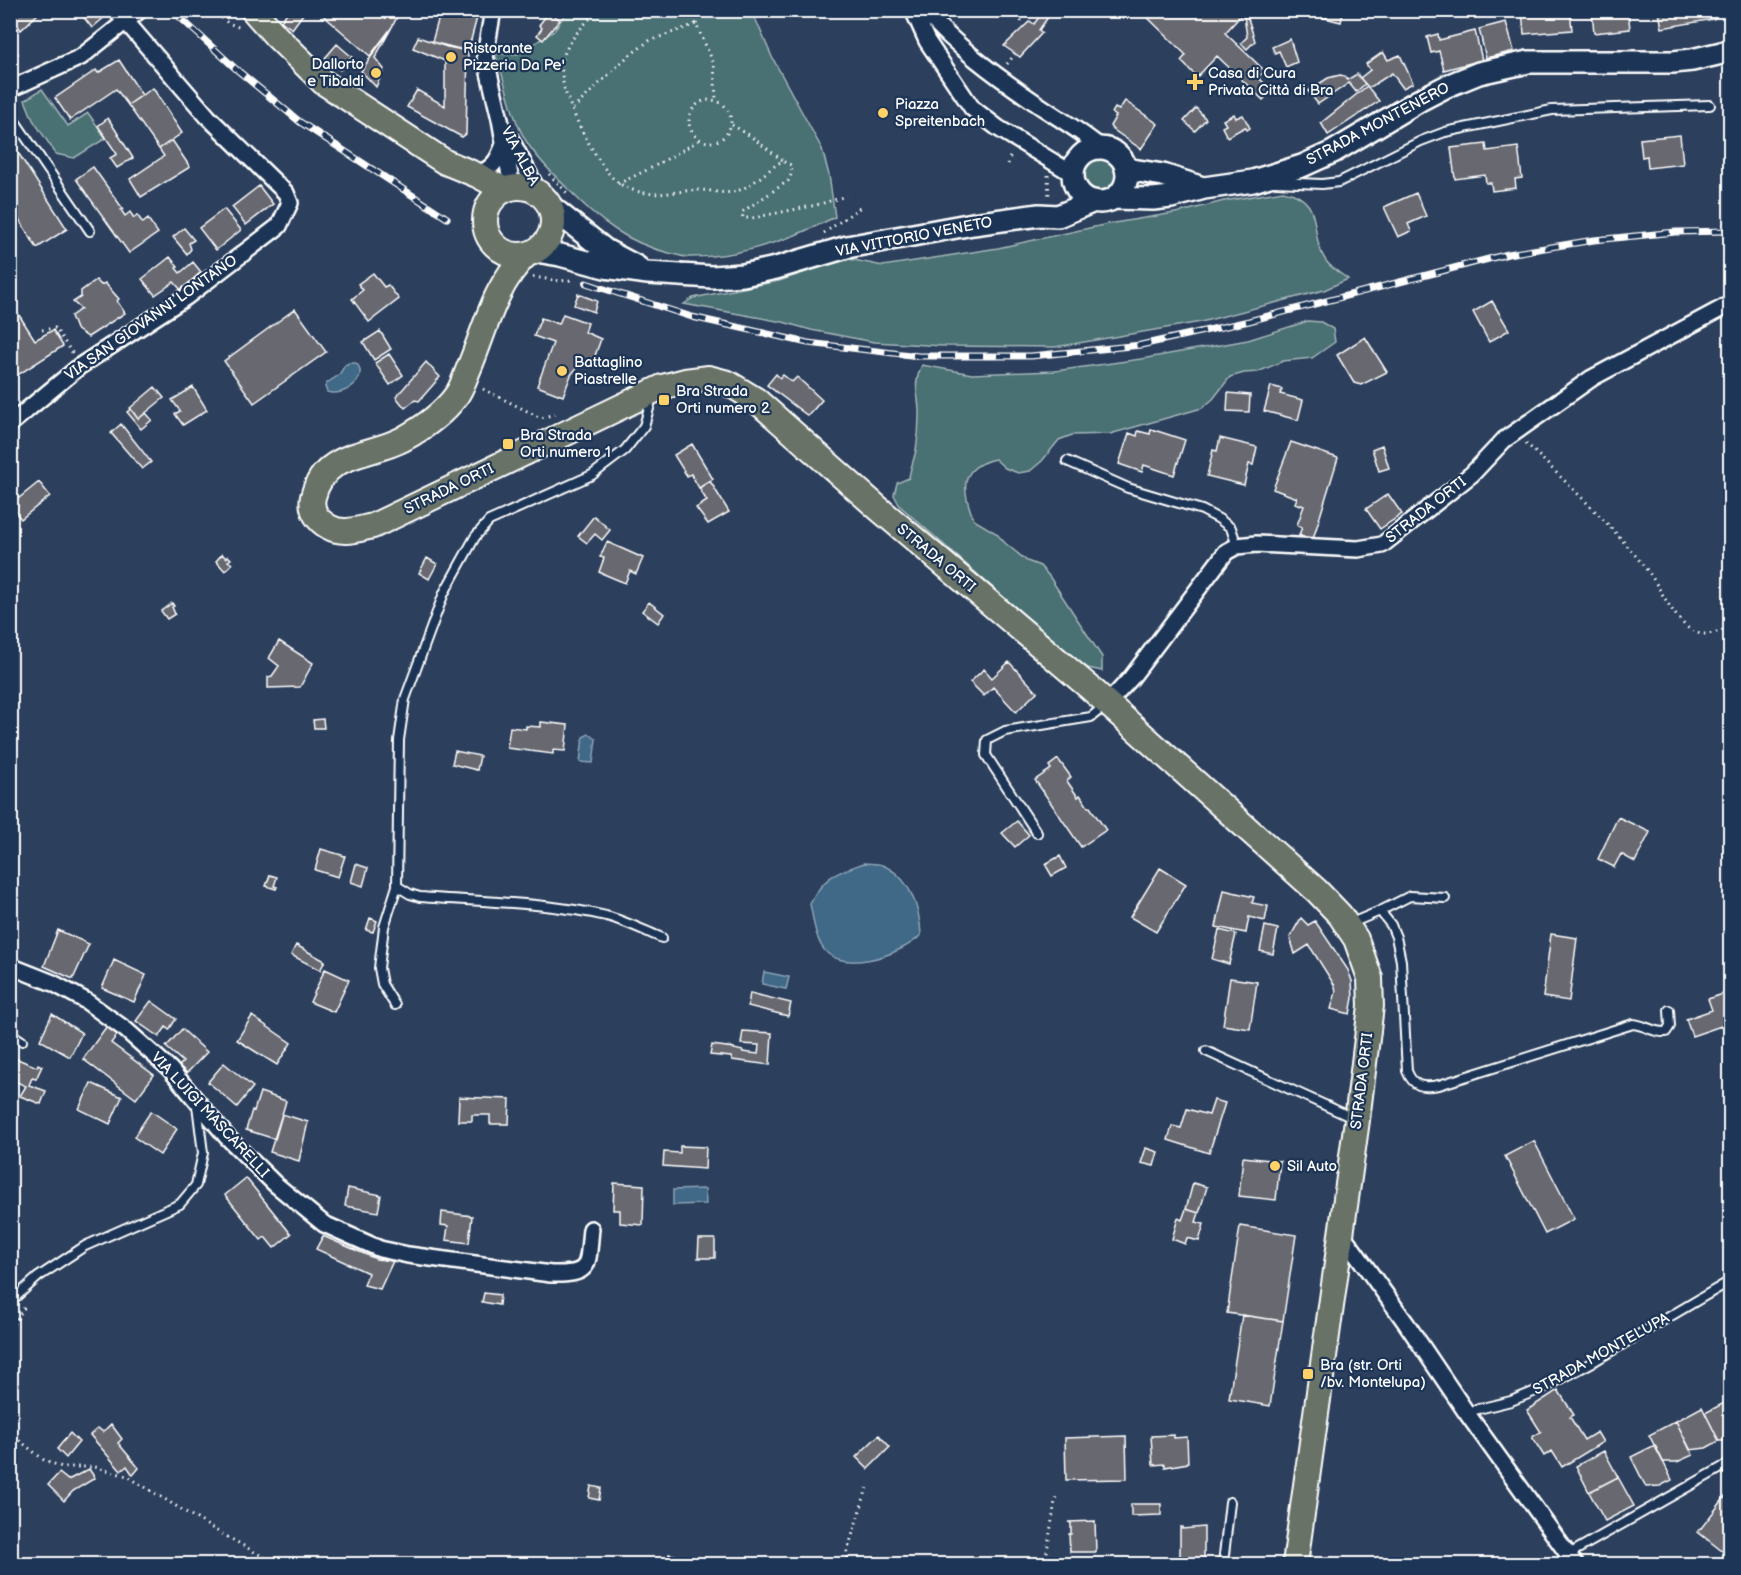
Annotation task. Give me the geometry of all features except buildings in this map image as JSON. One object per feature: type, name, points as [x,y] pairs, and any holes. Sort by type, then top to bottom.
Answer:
[{"type":"main road","points":[[245,16],[276,36],[323,81],[445,162],[471,188],[486,212]]},
{"type":"main road","name":"STRADA MONTENERO","points":[[1104,200],[1171,197],[1253,181],[1302,166],[1333,152],[1420,100],[1479,73],[1528,62],[1672,62],[1731,51]]},
{"type":"main road","points":[[1101,148],[1117,154],[1126,169],[1125,185],[1104,200],[1082,195],[1074,179],[1074,166],[1085,153],[1093,149],[1101,148]]},
{"type":"main road","points":[[445,162],[509,189],[526,188],[554,199],[550,236],[531,261],[504,252],[494,245],[488,235],[485,224],[486,212],[490,203],[509,189]]},
{"type":"main road","name":"STRADA MONTENERO","points":[[1126,169],[1163,176],[1204,189]]},
{"type":"main road","points":[[1044,213],[1063,201],[1074,179]]},
{"type":"main road","name":"VIA VITTORIO VENETO","points":[[554,199],[605,250],[648,273]]},
{"type":"main road","name":"VIA VITTORIO VENETO","points":[[531,261],[560,255],[605,267],[648,273],[712,277],[743,275],[776,268],[847,247],[1044,213],[1058,216],[1104,200]]},
{"type":"main road","name":"STRADA ORTI","points":[[490,312],[494,245]]},
{"type":"main road","name":"STRADA ORTI","points":[[531,261],[505,278],[457,395],[434,421],[401,440],[349,456],[327,470],[316,485],[312,501],[315,515],[323,524],[334,530],[346,532],[373,525],[662,387],[709,378],[728,382],[756,400],[1107,704],[1317,891],[1347,924],[1362,951],[1371,990],[1357,1120],[1295,1564]]},
{"type":"street","points":[[116,10],[125,23]]},
{"type":"street","points":[[10,89],[81,57],[140,10]]},
{"type":"street","name":"VIA ALBA","points":[[493,10],[485,56],[505,142],[509,189]]},
{"type":"street","points":[[913,10],[927,40],[972,108],[1074,179]]},
{"type":"street","points":[[924,10],[942,31],[1035,102],[1080,130],[1101,148]]},
{"type":"street","name":"VIA SAN GIOVANNI LONTANO","points":[[10,424],[80,366],[186,297],[279,226],[290,203],[286,193],[208,117],[125,23]]},
{"type":"street","name":"VIA ALBA","points":[[500,119],[554,199]]},
{"type":"street","name":"VIA ALBA","points":[[477,175],[489,169],[496,162],[505,142]]},
{"type":"street","name":"STRADA ORTI","points":[[1237,546],[1256,544],[1358,549],[1382,545],[1472,474],[1504,440],[1592,378],[1731,304]]},
{"type":"street","points":[[1107,704],[1131,678],[1226,552],[1237,546]]},
{"type":"street","name":"VIA LUIGI MASCARELLI","points":[[10,966],[53,983],[94,1007],[126,1030],[170,1069],[227,1137],[274,1184],[324,1224],[380,1249],[408,1255],[550,1274],[574,1275],[583,1270],[587,1263],[591,1228]]},
{"type":"street","points":[[1340,1231],[1572,1559]]},
{"type":"lane","points":[[1253,181],[1322,184],[1340,182],[1421,141],[1445,132],[1552,110],[1710,105]]},
{"type":"lane","points":[[11,118],[90,231]]},
{"type":"lane","points":[[395,1005],[382,984],[379,968],[384,927],[397,886],[399,740],[405,699],[417,662],[450,580],[475,537],[489,521],[592,476],[625,450],[644,426],[650,405],[648,393]]},
{"type":"lane","points":[[1067,461],[1128,488],[1202,510],[1231,528],[1237,546]]},
{"type":"lane","points":[[1037,833],[986,755],[987,740],[1005,731],[1091,717],[1107,704]]},
{"type":"lane","points":[[397,886],[420,897],[557,907],[605,916],[631,924],[662,938]]},
{"type":"lane","points":[[1347,924],[1410,896],[1445,898]]},
{"type":"lane","points":[[1380,911],[1396,937],[1401,961],[1407,1071],[1410,1081],[1418,1086],[1426,1088],[1439,1085],[1633,1024],[1643,1025],[1656,1033],[1666,1032],[1670,1026],[1669,1010]]},
{"type":"lane","points":[[10,1033],[22,1041]]},
{"type":"lane","points":[[1206,1051],[1357,1120]]},
{"type":"lane","points":[[10,1302],[38,1277],[85,1246],[180,1204],[196,1185],[203,1153],[196,1100]]},
{"type":"lane","name":"STRADA MONTELUPA","points":[[1466,1412],[1511,1401],[1548,1386],[1591,1364],[1731,1281]]},
{"type":"lane","points":[[1572,1559],[1731,1463]]},
{"type":"lane","points":[[1223,1564],[1230,1502]]},
{"type":"path","points":[[212,10],[228,23],[245,16]]},
{"type":"path","points":[[598,10],[579,30],[566,50],[562,63],[565,93],[581,128],[608,173],[618,184],[641,193],[699,190],[733,192],[753,183],[767,170],[782,161]]},
{"type":"path","points":[[701,10],[696,24],[714,64],[716,100]]},
{"type":"path","points":[[1015,10],[1024,26]]},
{"type":"path","points":[[573,109],[626,58],[649,42],[696,24]]},
{"type":"path","points":[[618,184],[700,140],[714,142],[721,140],[732,125],[728,108],[716,100],[696,105],[689,116],[691,130],[700,140]]},
{"type":"path","points":[[732,125],[790,165],[792,173],[788,182],[742,212],[743,218],[817,205],[846,196]]},
{"type":"path","points":[[1044,213],[1047,159]]},
{"type":"path","points":[[543,168],[554,199]]},
{"type":"path","points":[[823,234],[862,206]]},
{"type":"path","points":[[531,261],[570,280],[576,271]]},
{"type":"path","points":[[42,330],[55,328],[80,366]]},
{"type":"path","points":[[474,386],[541,418],[560,412]]},
{"type":"path","points":[[1516,433],[1621,538],[1650,574],[1683,624],[1695,633],[1707,634],[1731,627]]},
{"type":"path","points":[[10,1425],[20,1441],[44,1460],[62,1467],[95,1467],[127,1476],[276,1564]]},
{"type":"path","points":[[848,1564],[848,1552],[867,1488]]},
{"type":"path","points":[[1045,1564],[1056,1495]]},
{"type":"green space","points":[[567,11],[752,11],[772,57],[822,149],[829,175],[835,217],[763,246],[706,257],[680,256],[654,249],[627,237],[603,221],[553,174],[528,144],[517,123],[495,54],[518,54],[554,31]]},
{"type":"green space","points":[[42,89],[68,126],[88,113],[106,138],[74,158],[56,154],[33,120],[25,100]]},
{"type":"green space","points":[[1100,160],[1111,164],[1115,175],[1111,186],[1100,190],[1089,186],[1085,175],[1089,164]]},
{"type":"green space","points":[[1283,191],[1297,195],[1306,202],[1311,210],[1317,240],[1326,261],[1348,279],[1324,290],[1201,322],[1055,347],[944,346],[874,342],[684,304],[693,298],[779,281],[849,259],[883,266],[998,248],[1108,224]]},
{"type":"green space","points":[[1308,321],[1321,322],[1333,329],[1335,342],[1312,358],[1283,361],[1258,372],[1230,377],[1213,399],[1202,408],[1110,434],[1072,435],[1059,440],[1042,461],[1030,471],[1018,473],[1005,468],[995,459],[974,468],[969,474],[966,490],[974,520],[996,533],[1027,561],[1040,566],[1049,576],[1102,657],[1102,671],[1088,668],[1066,652],[900,506],[894,495],[897,483],[909,478],[916,450],[919,408],[916,386],[922,365],[972,374],[1055,371],[1248,340]]},
{"type":"water","points":[[356,363],[360,374],[354,385],[341,392],[327,392],[325,387],[327,383],[339,375],[345,365]]},
{"type":"water","points":[[589,734],[596,739],[593,763],[580,762],[583,737]]},
{"type":"water","points":[[864,863],[882,865],[900,877],[916,904],[921,935],[900,950],[870,960],[841,960],[829,955],[821,945],[815,930],[810,904],[815,894],[831,877]]},
{"type":"water","points":[[764,972],[789,977],[786,989],[762,984]]},
{"type":"water","points":[[705,1189],[706,1204],[673,1205],[673,1190]]},
{"type":"railway","points":[[172,10],[236,69],[300,122],[447,218]]},
{"type":"railway","points":[[586,283],[692,317],[808,343],[919,356],[1031,356],[1141,345],[1249,321],[1508,254],[1594,240],[1676,232],[1730,231]]},
{"type":"place","name":"Ristorante Pizzeria Da Pe'","points":[[451,57]]},
{"type":"place","name":"Dallorto e Tibaldi","points":[[376,73]]},
{"type":"place","name":"Casa di Cura Privata Città di Bra","points":[[1195,82]]},
{"type":"place","name":"Piazza Spreitenbach","points":[[883,113]]},
{"type":"place","name":"Battaglino Piastrelle","points":[[562,371]]},
{"type":"place","name":"Bra Strada Orti numero 2","points":[[664,400]]},
{"type":"place","name":"Bra Strada Orti numero 1","points":[[508,444]]},
{"type":"place","name":"Sil Auto","points":[[1275,1166]]},
{"type":"place","name":"Bra (str. Orti /bv. Montelupa)","points":[[1308,1374]]}]
